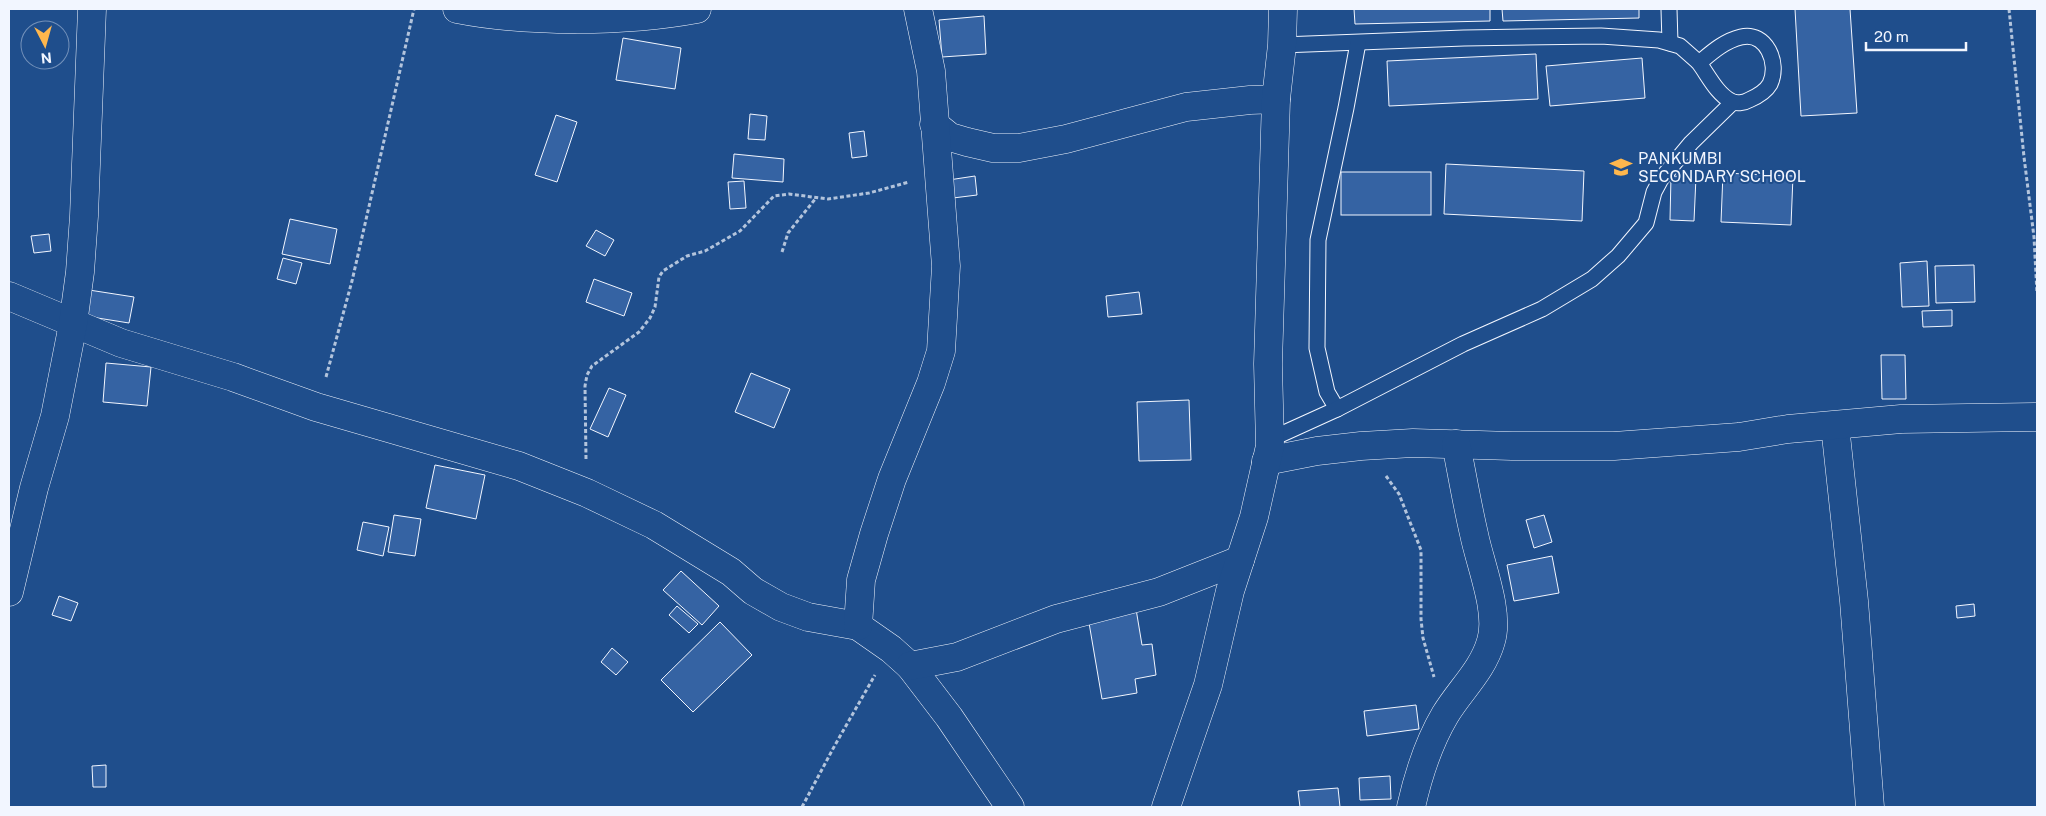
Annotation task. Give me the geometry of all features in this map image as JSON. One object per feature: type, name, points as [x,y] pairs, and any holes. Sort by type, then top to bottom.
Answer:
[{"type":"street","points":[[9,592],[34,488],[55,416],[73,324],[80,272],[84,216],[92,9]]},
{"type":"street","points":[[457,9],[511,16],[570,19],[632,16],[697,9]]},
{"type":"street","points":[[858,626],[861,580],[874,534],[892,479],[931,383],[941,351],[946,266],[930,71],[918,9]]},
{"type":"street","points":[[1166,807],[1208,686],[1230,591],[1254,517],[1268,450],[1268,364],[1276,99],[1282,45],[1283,9]]},
{"type":"street","points":[[934,124],[950,137],[993,148],[1018,148],[1066,139],[1186,107],[1276,99]]},
{"type":"street","points":[[9,296],[121,343],[233,377],[316,407],[519,466],[586,493],[654,525],[699,551],[731,572],[753,591],[782,607],[808,617],[858,626],[900,658],[949,717],[1010,807]]},
{"type":"street","points":[[1268,450],[1456,444],[1614,446],[1739,437],[1788,430],[1901,419],[2037,416]]},
{"type":"street","points":[[1835,426],[1854,601],[1870,807]]},
{"type":"street","points":[[1410,807],[1425,760],[1444,717],[1484,660],[1492,641],[1493,608],[1473,531],[1456,444]]},
{"type":"street","points":[[900,658],[957,657],[1056,619],[1159,592],[1240,560]]},
{"type":"lane","points":[[1669,9],[1670,43]]},
{"type":"lane","points":[[1282,45],[1464,38],[1600,36],[1659,40],[1680,46],[1699,63],[1722,95],[1732,102],[1745,102],[1758,96],[1770,84],[1774,64],[1768,47],[1756,37],[1742,37],[1724,44],[1699,63]]},
{"type":"lane","points":[[1337,409],[1327,392],[1317,348],[1318,240],[1358,43]]},
{"type":"lane","points":[[1268,450],[1337,409],[1463,344],[1542,308],[1592,279],[1618,256],[1646,223],[1654,192],[1661,179],[1691,143],[1732,102]]},
{"type":"path","points":[[316,407],[337,342],[414,9]]},
{"type":"path","points":[[2009,9],[2034,238],[2037,293]]},
{"type":"path","points":[[586,493],[588,478],[585,386],[587,375],[592,366],[638,332],[650,318],[655,306],[659,277],[664,271],[687,256],[705,251],[740,231],[774,196],[800,194],[828,199],[869,193],[924,177],[937,169]]},
{"type":"path","points":[[782,252],[788,233],[816,198]]},
{"type":"path","points":[[1361,446],[1398,494],[1421,550],[1422,638],[1444,717]]},
{"type":"path","points":[[802,807],[843,730],[900,658]]},
{"type":"building","points":[[1354,9],[1490,9],[1490,21],[1355,24]]},
{"type":"building","points":[[1502,9],[1639,9],[1639,18],[1503,21]]},
{"type":"building","points":[[1795,9],[1850,9],[1857,113],[1801,116]]},
{"type":"building","points":[[984,16],[986,54],[942,57],[939,20]]},
{"type":"building","points":[[623,38],[681,48],[675,89],[616,80]]},
{"type":"building","points":[[1536,54],[1538,99],[1389,106],[1387,61]]},
{"type":"building","points":[[1642,58],[1645,98],[1550,106],[1546,66]]},
{"type":"building","points":[[750,114],[767,116],[765,140],[748,139]]},
{"type":"building","points":[[556,115],[577,122],[557,182],[535,175]]},
{"type":"building","points":[[864,131],[867,156],[852,158],[849,133]]},
{"type":"building","points":[[734,154],[784,159],[783,182],[732,178]]},
{"type":"building","points":[[1446,164],[1584,171],[1582,221],[1444,214]]},
{"type":"building","points":[[1341,172],[1431,172],[1431,215],[1341,215]]},
{"type":"building","points":[[1723,173],[1793,176],[1791,225],[1721,222]]},
{"type":"building","points":[[975,176],[977,195],[945,199],[942,181]]},
{"type":"building","points":[[1671,176],[1696,177],[1694,221],[1670,220]]},
{"type":"building","points":[[744,181],[746,208],[730,209],[728,182]]},
{"type":"building","points":[[290,219],[337,229],[330,264],[282,254]]},
{"type":"building","points":[[596,230],[614,240],[605,256],[586,246]]},
{"type":"building","points":[[49,234],[51,251],[34,253],[31,236]]},
{"type":"building","points":[[283,258],[302,263],[296,284],[277,279]]},
{"type":"building","points":[[1927,261],[1929,306],[1902,307],[1900,263]]},
{"type":"building","points":[[1974,265],[1975,302],[1936,303],[1935,266]]},
{"type":"building","points":[[594,279],[632,293],[624,316],[586,302]]},
{"type":"building","points":[[89,290],[134,297],[129,323],[85,316]]},
{"type":"building","points":[[1139,292],[1142,314],[1108,317],[1106,296]]},
{"type":"building","points":[[1952,310],[1952,326],[1923,327],[1922,311]]},
{"type":"building","points":[[1881,355],[1905,355],[1906,399],[1882,399]]},
{"type":"building","points":[[106,363],[151,367],[147,406],[103,402]]},
{"type":"building","points":[[751,373],[790,389],[774,428],[735,412]]},
{"type":"building","points":[[609,388],[626,395],[608,437],[590,429]]},
{"type":"building","points":[[1189,400],[1191,460],[1139,461],[1137,402]]},
{"type":"building","points":[[435,465],[485,475],[476,519],[426,508]]},
{"type":"building","points":[[394,515],[421,519],[415,556],[388,552]]},
{"type":"building","points":[[1544,515],[1552,542],[1534,548],[1526,520]]},
{"type":"building","points":[[363,522],[389,527],[383,556],[357,550]]},
{"type":"building","points":[[1552,556],[1559,593],[1514,601],[1507,565]]},
{"type":"building","points":[[681,571],[719,606],[702,625],[663,590]]},
{"type":"building","points":[[59,596],[78,603],[71,621],[52,615]]},
{"type":"building","points":[[1974,604],[1975,616],[1957,618],[1956,606]]},
{"type":"building","points":[[677,606],[698,624],[689,633],[669,615]]},
{"type":"building","points":[[1136,609],[1142,645],[1152,644],[1156,675],[1135,679],[1137,693],[1102,699],[1088,617]]},
{"type":"building","points":[[720,622],[752,655],[693,712],[661,680]]},
{"type":"building","points":[[612,648],[628,662],[616,675],[601,662]]},
{"type":"building","points":[[1416,705],[1419,729],[1367,736],[1364,711]]},
{"type":"building","points":[[106,765],[106,787],[93,787],[92,766]]},
{"type":"building","points":[[1390,776],[1391,799],[1360,800],[1359,778]]},
{"type":"building","points":[[1338,788],[1340,807],[1300,807],[1298,791]]},
{"type":"place","name":"PANKUMBI SECONDARY SCHOOL","points":[[1621,167]]}]
